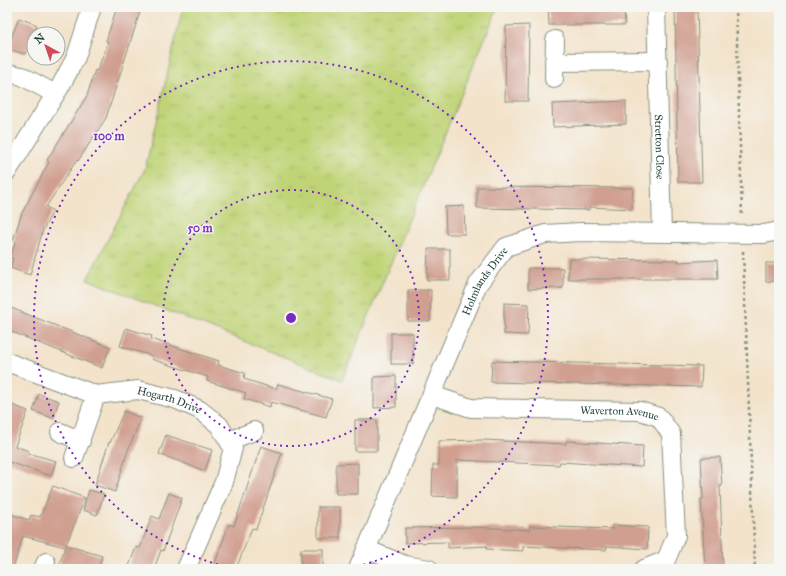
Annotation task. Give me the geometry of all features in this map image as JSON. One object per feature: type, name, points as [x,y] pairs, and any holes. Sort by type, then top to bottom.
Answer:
[{"type":"street","points":[[7,172],[76,57],[92,7]]},
{"type":"street","name":"Stretton Close","points":[[656,7],[662,233]]},
{"type":"street","points":[[555,40],[554,70],[658,61]]},
{"type":"street","points":[[7,73],[22,76],[55,94]]},
{"type":"street","name":"Holmlands Drive","points":[[358,569],[478,284],[506,247],[545,234],[582,232],[764,234],[779,231]]},
{"type":"street","name":"Hogarth Drive","points":[[7,362],[96,395],[138,390],[175,399],[200,410],[219,425],[229,441]]},
{"type":"street","points":[[74,458],[96,395]]},
{"type":"street","name":"Waverton Avenue","points":[[432,395],[470,408],[640,411],[659,417],[671,434],[676,536],[666,560],[644,569]]},
{"type":"street","points":[[186,569],[224,482],[233,448],[229,441],[254,431]]},
{"type":"street","points":[[60,432],[80,440]]},
{"type":"street","points":[[366,549],[406,565],[429,569]]},
{"type":"path","points":[[736,7],[755,569]]},
{"type":"green space","points":[[183,7],[498,7],[342,380],[87,279],[145,169]]},
{"type":"building","points":[[117,7],[127,7],[140,12],[106,118],[46,207],[53,211],[43,230],[30,275],[10,268],[13,258],[10,257],[16,241],[13,240],[22,213],[49,162],[47,160],[87,96],[95,70],[97,71],[108,42],[106,41]]},
{"type":"building","points":[[548,7],[624,7],[625,25],[549,25]]},
{"type":"building","points":[[675,7],[697,7],[702,182],[678,182]]},
{"type":"building","points":[[19,18],[37,25],[26,26],[25,54],[7,49]]},
{"type":"building","points":[[529,25],[528,101],[505,101],[506,26]]},
{"type":"building","points":[[626,101],[626,124],[553,127],[552,104]]},
{"type":"building","points":[[477,187],[633,188],[632,209],[589,207],[589,210],[477,208]]},
{"type":"building","points":[[464,206],[465,234],[446,234],[445,207]]},
{"type":"building","points":[[428,249],[450,249],[450,280],[427,280]]},
{"type":"building","points":[[569,259],[679,260],[678,262],[717,260],[718,279],[568,279]]},
{"type":"building","points":[[766,263],[779,263],[779,281],[766,282]]},
{"type":"building","points":[[528,268],[563,268],[563,288],[528,289]]},
{"type":"building","points":[[408,290],[431,290],[430,321],[408,321]]},
{"type":"building","points":[[504,303],[529,304],[528,335],[504,334]]},
{"type":"building","points":[[11,308],[110,347],[102,368],[7,330],[7,319]]},
{"type":"building","points":[[126,328],[152,336],[151,339],[219,361],[218,365],[245,373],[244,379],[276,389],[278,384],[332,399],[326,417],[271,402],[270,407],[244,399],[246,393],[207,381],[208,377],[151,359],[152,356],[120,346]]},
{"type":"building","points":[[391,333],[413,333],[413,364],[391,364]]},
{"type":"building","points":[[492,361],[702,366],[701,387],[491,382]]},
{"type":"building","points":[[396,376],[396,407],[374,408],[374,377]]},
{"type":"building","points":[[39,394],[59,401],[53,418],[33,411]]},
{"type":"building","points":[[7,403],[28,411],[15,446],[29,451],[28,453],[56,461],[51,476],[9,462],[7,463]]},
{"type":"building","points":[[124,411],[141,418],[127,453],[115,492],[95,485],[109,442],[110,443]]},
{"type":"building","points":[[355,420],[377,420],[377,451],[355,451]]},
{"type":"building","points":[[166,435],[212,450],[205,471],[159,454]]},
{"type":"building","points":[[483,440],[566,444],[566,441],[643,446],[642,467],[560,462],[559,465],[457,460],[457,497],[432,496],[433,465],[439,465],[439,441]]},
{"type":"building","points":[[261,446],[282,453],[256,529],[252,528],[236,569],[213,569],[229,524],[234,526]]},
{"type":"building","points":[[720,457],[722,486],[720,486],[723,569],[705,569],[701,499],[703,499],[701,458]]},
{"type":"building","points":[[358,463],[358,494],[336,494],[336,464]]},
{"type":"building","points":[[53,486],[85,498],[66,545],[102,556],[98,569],[58,569],[65,547],[23,536],[13,569],[7,569],[7,513],[29,520],[31,515],[40,517]]},
{"type":"building","points":[[89,490],[104,494],[97,515],[83,510]]},
{"type":"building","points":[[169,493],[182,498],[163,551],[161,550],[154,569],[128,569],[136,547],[140,548],[152,516],[159,519]]},
{"type":"building","points":[[318,507],[340,507],[340,538],[318,538]]},
{"type":"building","points":[[612,525],[648,527],[647,549],[607,546],[606,550],[523,546],[523,551],[486,549],[487,546],[448,548],[448,542],[405,543],[405,528],[473,527],[530,530],[530,526],[612,529]]},
{"type":"building","points":[[301,549],[323,549],[323,569],[301,569]]}]
